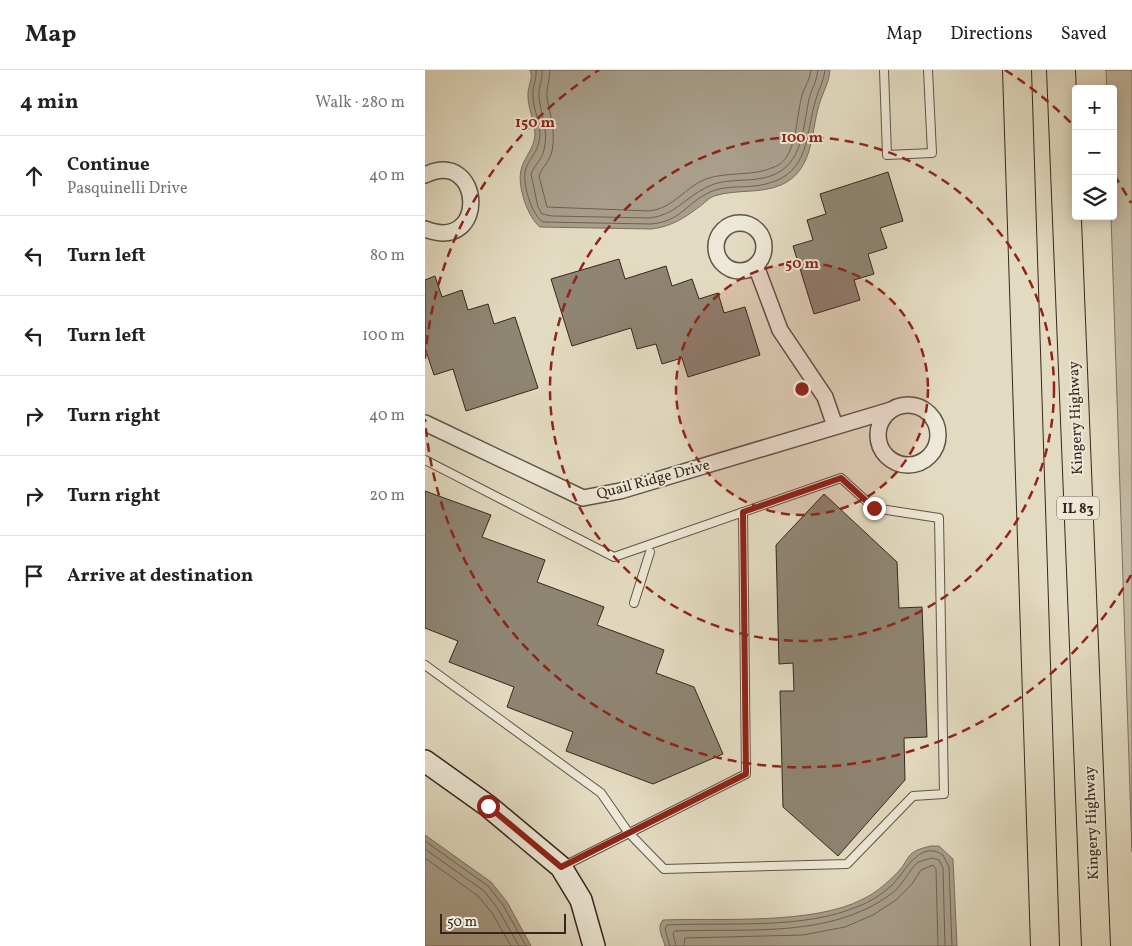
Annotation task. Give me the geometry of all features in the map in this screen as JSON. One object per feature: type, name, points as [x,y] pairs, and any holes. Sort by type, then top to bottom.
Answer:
[{"type":"highway","points":[[1017,70],[1045,946]]},
{"type":"highway","name":"Kingery Highway","points":[[1061,70],[1096,946]]},
{"type":"street","points":[[425,175],[433,171],[445,170],[457,174],[466,183],[471,194],[472,206],[468,218],[460,227],[449,232],[437,233],[425,229]]},
{"type":"street","points":[[756,266],[780,330],[825,397],[835,426]]},
{"type":"street","name":"Quail Ridge Drive","points":[[425,423],[583,498],[620,491],[891,410]]},
{"type":"street","points":[[425,761],[488,806],[561,867],[581,900],[595,946]]},
{"type":"lane","points":[[884,70],[887,155],[932,153],[928,70]]},
{"type":"lane","points":[[425,460],[614,557],[841,478],[874,508],[939,518],[944,794],[913,796],[847,864],[664,869],[628,832],[601,793],[425,665]]},
{"type":"lane","points":[[561,867],[746,774],[743,512]]},
{"type":"lane","points":[[634,603],[650,552]]},
{"type":"shaded area","points":[[1106,70],[1132,70],[1132,852],[1111,220],[1117,220],[1117,85],[1107,85]]},
{"type":"water","points":[[530,70],[830,70],[806,159],[792,178],[773,188],[714,196],[676,222],[651,229],[540,227],[531,217],[522,193],[520,177],[522,165],[533,145],[535,135],[528,101]]},
{"type":"water","points":[[425,835],[491,882],[507,902],[531,946],[425,946]]},
{"type":"water","points":[[931,846],[939,846],[953,859],[957,946],[665,946],[660,929],[663,920],[793,917],[843,907],[877,891],[897,873],[912,853]]},
{"type":"building","points":[[888,172],[903,221],[880,228],[887,248],[868,254],[874,274],[854,280],[860,300],[814,314],[793,246],[813,240],[807,220],[826,214],[820,194]]},
{"type":"building","points":[[619,259],[625,279],[666,266],[672,286],[692,279],[699,299],[718,293],[724,313],[745,307],[760,355],[688,377],[682,358],[662,364],[656,344],[637,349],[631,328],[572,346],[551,279]]},
{"type":"building","points":[[435,276],[442,297],[462,290],[468,310],[488,304],[494,324],[515,317],[538,388],[466,411],[453,369],[434,375],[427,354],[425,355],[425,280]]},
{"type":"building","points":[[425,491],[491,515],[482,537],[545,560],[537,582],[604,607],[597,625],[664,650],[656,673],[694,687],[723,754],[653,784],[566,751],[573,732],[507,707],[514,687],[449,662],[458,641],[425,628]]},
{"type":"building","points":[[824,494],[897,562],[899,608],[922,607],[927,737],[904,738],[905,780],[838,856],[783,807],[780,691],[794,691],[793,663],[779,664],[776,545]]},
{"type":"route","points":[[488,806],[561,867],[746,774],[743,512],[841,478],[874,508]]}]
